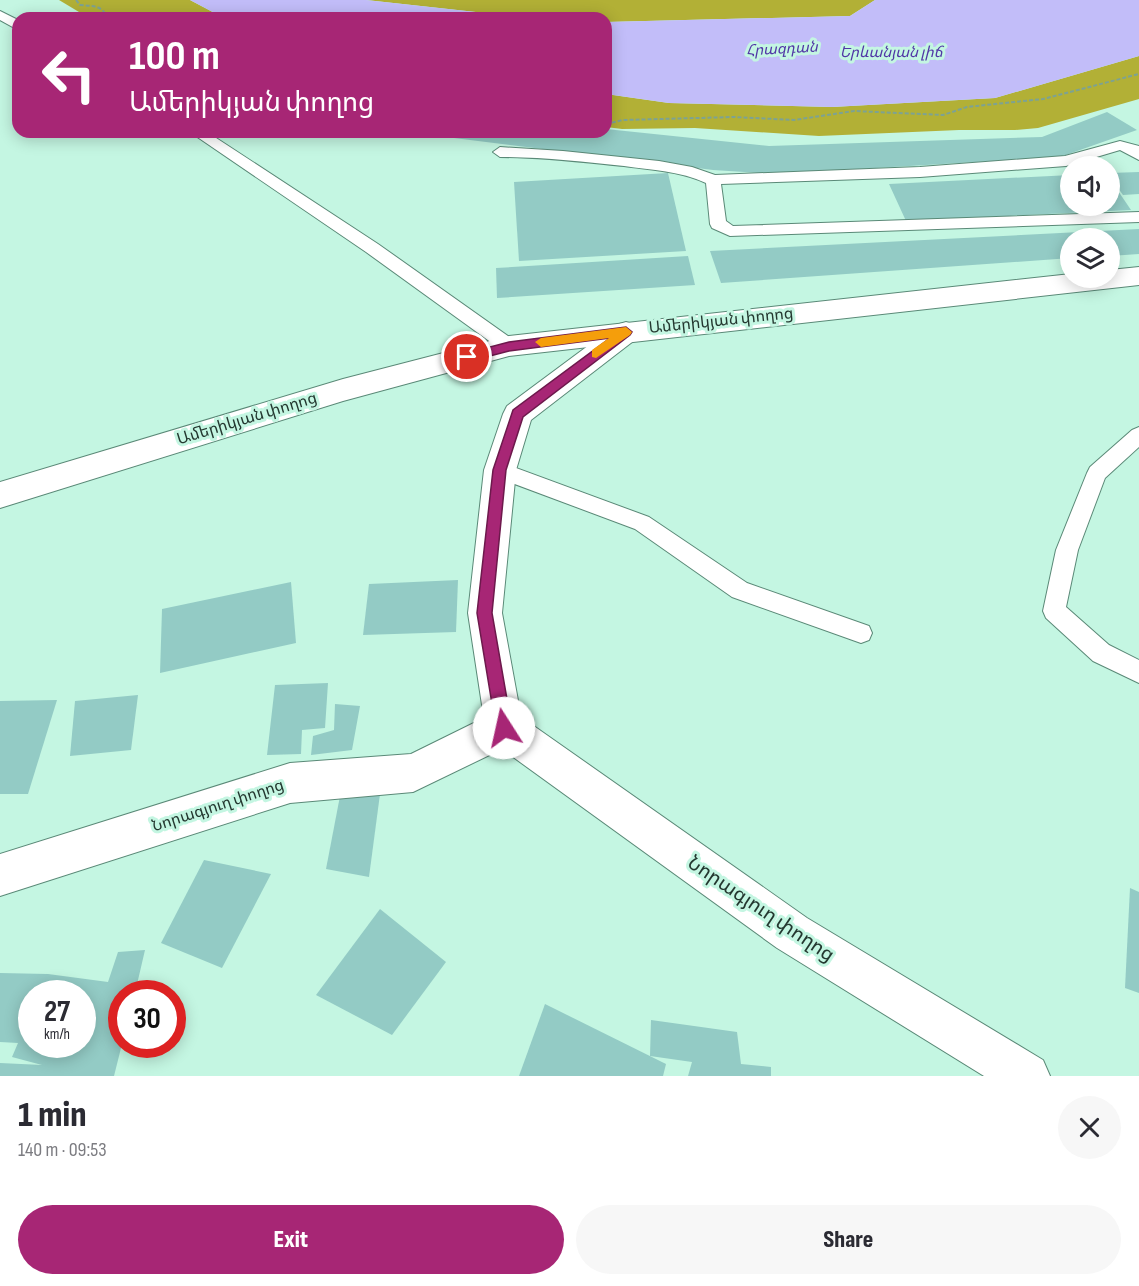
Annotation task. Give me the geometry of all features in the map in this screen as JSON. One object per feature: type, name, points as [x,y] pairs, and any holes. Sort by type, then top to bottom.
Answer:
[{"type":"street","name":"Ամերիկյան փողոց","points":[[0,495],[343,390],[509,346],[1139,276]]},
{"type":"street","points":[[504,728],[485,613],[500,470],[518,414],[626,332]]},
{"type":"street","name":"Նորագյուղ փողոց","points":[[0,875],[290,783],[413,773],[504,728],[792,933],[1028,1076]]},
{"type":"lane","points":[[206,138],[372,248],[509,346]]},
{"type":"lane","points":[[500,152],[548,153],[648,165],[699,173],[713,180],[920,172],[1066,160],[1120,145],[1135,150],[1139,155]]},
{"type":"lane","points":[[713,180],[718,224],[730,231],[1139,217]]},
{"type":"lane","points":[[1139,435],[1097,473],[1067,550],[1054,611],[1101,653],[1139,672]]},
{"type":"lane","points":[[500,470],[642,523],[740,590],[861,633]]},
{"type":"path","points":[[76,0],[80,5],[98,6],[105,12]]},
{"type":"path","points":[[612,123],[623,120],[734,117],[794,120],[854,111],[943,115],[967,107],[1043,99],[1139,74]]},
{"type":"shaded area","points":[[59,0],[190,0],[213,12],[79,12]]},
{"type":"shaded area","points":[[366,0],[875,0],[850,16],[612,22],[612,12],[476,12]]},
{"type":"shaded area","points":[[1139,56],[1139,99],[1038,128],[819,136],[695,128],[612,128],[612,95],[669,103],[832,107],[995,98]]},
{"type":"water","points":[[190,0],[366,0],[476,12],[213,12]]},
{"type":"water","name":"Երևանյան լիճ","points":[[875,0],[1139,0],[1139,56],[995,98],[832,107],[669,103],[612,95],[612,22],[850,16]]},
{"type":"building","points":[[1107,112],[1137,130],[1060,157],[775,174],[713,170],[454,138],[612,138],[612,130],[769,146],[1042,137]]},
{"type":"building","points":[[1139,172],[1139,194],[1123,195],[1120,191],[1120,173]]},
{"type":"building","points":[[668,173],[686,251],[519,261],[514,182]]},
{"type":"building","points":[[1060,176],[1060,213],[906,221],[889,184]]},
{"type":"building","points":[[1120,194],[1131,210],[1120,211]]},
{"type":"building","points":[[1139,229],[1139,254],[1120,255],[1120,230]]},
{"type":"building","points":[[1060,233],[1060,259],[721,283],[710,251]]},
{"type":"building","points":[[688,256],[695,285],[497,298],[496,268]]},
{"type":"building","points":[[458,580],[456,632],[363,635],[369,584]]},
{"type":"building","points":[[291,582],[296,643],[160,673],[162,609]]},
{"type":"building","points":[[328,683],[325,728],[302,730],[301,754],[267,755],[275,685]]},
{"type":"building","points":[[138,695],[131,750],[70,756],[75,701]]},
{"type":"building","points":[[57,700],[28,794],[0,794],[0,701]]},
{"type":"building","points":[[335,704],[360,706],[352,750],[311,755],[313,736],[334,730]]},
{"type":"building","points":[[380,794],[369,877],[326,869],[340,796]]},
{"type":"building","points":[[204,860],[271,874],[222,968],[161,943]]},
{"type":"building","points":[[1130,888],[1139,892],[1139,993],[1125,988]]},
{"type":"building","points":[[380,909],[446,962],[392,1035],[316,995]]},
{"type":"building","points":[[145,950],[138,980],[109,980],[118,952]]},
{"type":"building","points":[[0,973],[48,974],[93,980],[18,980],[18,1043],[0,1042]]},
{"type":"building","points":[[96,980],[108,982],[108,1058],[118,1058],[114,1076],[0,1076],[0,1063],[42,1065],[12,1057],[18,1043],[18,1058],[96,1058]]},
{"type":"building","points":[[545,1004],[666,1064],[663,1076],[519,1076]]},
{"type":"building","points":[[651,1020],[737,1032],[741,1064],[771,1067],[771,1076],[688,1076],[692,1062],[650,1056]]},
{"type":"slow traffic","points":[[541,342],[626,332],[596,354]]},
{"type":"route","points":[[467,357],[509,346],[626,332],[518,414],[500,470],[485,613],[504,728]]},
{"type":"water label","name":"Հրազդան","points":[[782,49]]}]
